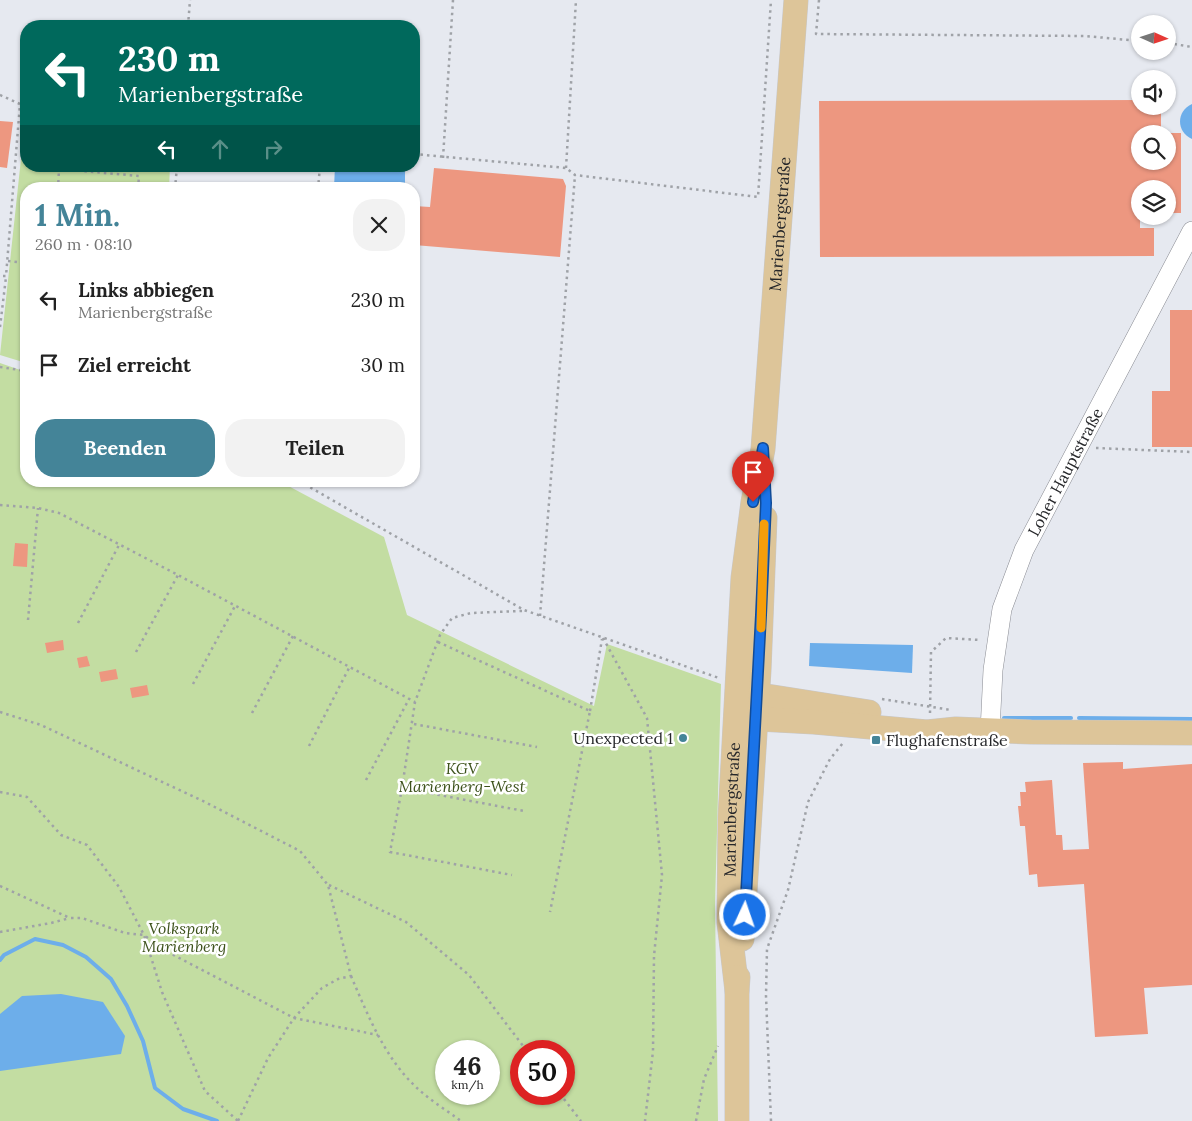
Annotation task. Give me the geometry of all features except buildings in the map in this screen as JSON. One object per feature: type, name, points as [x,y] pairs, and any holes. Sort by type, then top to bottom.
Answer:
[{"type":"main road","name":"Marienbergstraße","points":[[737,1121],[737,991],[745,915],[745,702],[766,503],[763,448],[796,0]]},
{"type":"main road","points":[[745,702],[928,721],[956,729]]},
{"type":"main road","points":[[745,702],[814,722],[927,732],[956,729],[1192,733]]},
{"type":"lane","name":"Loher Hauptstraße","points":[[990,731],[993,670],[1002,609],[1024,550],[1192,231]]},
{"type":"path","points":[[188,20],[190,0]]},
{"type":"path","points":[[443,158],[453,0]]},
{"type":"path","points":[[566,168],[576,0]]},
{"type":"path","points":[[420,155],[566,168],[574,175],[758,198],[771,0]]},
{"type":"path","points":[[819,0],[816,34],[1085,36],[1131,40]]},
{"type":"path","points":[[1176,44],[1192,47]]},
{"type":"path","points":[[0,95],[20,104],[0,328]]},
{"type":"path","points":[[94,172],[139,176],[139,182]]},
{"type":"path","points":[[540,616],[574,175]]},
{"type":"path","points":[[7,261],[20,262]]},
{"type":"path","points":[[0,276],[6,276]]},
{"type":"path","points":[[0,367],[20,370]]},
{"type":"path","points":[[1078,448],[1192,452]]},
{"type":"path","points":[[310,487],[524,610],[721,679],[745,702]]},
{"type":"path","points":[[0,505],[38,508],[59,513],[415,702]]},
{"type":"path","points":[[28,620],[38,508]]},
{"type":"path","points":[[78,623],[120,544]]},
{"type":"path","points":[[136,652],[178,575]]},
{"type":"path","points":[[193,684],[235,606]]},
{"type":"path","points":[[512,875],[390,852],[413,724],[415,702],[438,642],[452,618],[471,613],[524,610]]},
{"type":"path","points":[[252,713],[293,636]]},
{"type":"path","points":[[550,912],[590,711],[602,638]]},
{"type":"path","points":[[602,638],[647,718],[662,875],[654,956],[653,1051],[645,1121]]},
{"type":"path","points":[[928,721],[931,707],[931,652],[946,638],[998,641]]},
{"type":"path","points":[[438,642],[590,711]]},
{"type":"path","points":[[309,746],[349,668]]},
{"type":"path","points":[[366,780],[409,699]]},
{"type":"path","points":[[0,712],[49,729],[205,802],[300,851],[328,885],[406,922],[468,976],[518,1040]]},
{"type":"path","points":[[413,724],[537,747]]},
{"type":"path","points":[[771,1121],[766,996],[767,949],[788,890],[808,802],[830,760],[858,727]]},
{"type":"path","points":[[402,788],[524,811]]},
{"type":"path","points":[[0,792],[27,796],[61,835],[87,845],[120,887],[144,935],[162,992],[205,1092],[238,1121],[268,1058],[294,1018],[322,988],[338,979],[351,976]]},
{"type":"path","points":[[328,885],[351,976],[378,1035],[396,1066],[413,1084],[427,1097],[461,1121]]},
{"type":"path","points":[[0,886],[70,918]]},
{"type":"path","points":[[0,932],[51,924],[70,918],[82,918],[125,934],[144,935],[164,950],[294,1018],[378,1035]]},
{"type":"path","points":[[569,1105],[581,1121]]},
{"type":"green space","points":[[20,168],[20,172],[170,172],[169,182],[20,182],[20,361],[0,355]]},
{"type":"green space","name":"Volkspark Marienberg","points":[[0,363],[20,370],[20,487],[290,487],[384,537],[407,615],[594,706],[607,644],[721,684],[715,905],[718,1121],[0,1121]]},
{"type":"water","points":[[1192,104],[1192,139],[1183,132],[1180,121],[1183,111]]},
{"type":"water","points":[[335,172],[405,172],[405,182],[334,182]]},
{"type":"water","points":[[810,643],[913,645],[912,673],[809,666]]},
{"type":"water","points":[[61,994],[103,1002],[125,1036],[121,1054],[0,1071],[0,1014],[22,996]]},
{"type":"waterway","points":[[1004,718],[1071,718]]},
{"type":"waterway","points":[[1079,718],[1192,719]]},
{"type":"waterway","points":[[0,960],[4,955],[35,939],[63,945],[86,957],[111,979],[127,1006],[143,1041],[155,1088],[183,1109],[217,1121]]},
{"type":"slow traffic","points":[[761,628],[764,524]]},
{"type":"place","name":"Unexpected 1","points":[[683,738]]},
{"type":"place","name":"Flughafenstraße","points":[[876,740]]},
{"type":"route","points":[[745,915],[759,670],[766,503],[763,448],[753,502]]},
{"type":"park label","name":"KGV Marienberg-West","points":[[462,777]]}]
